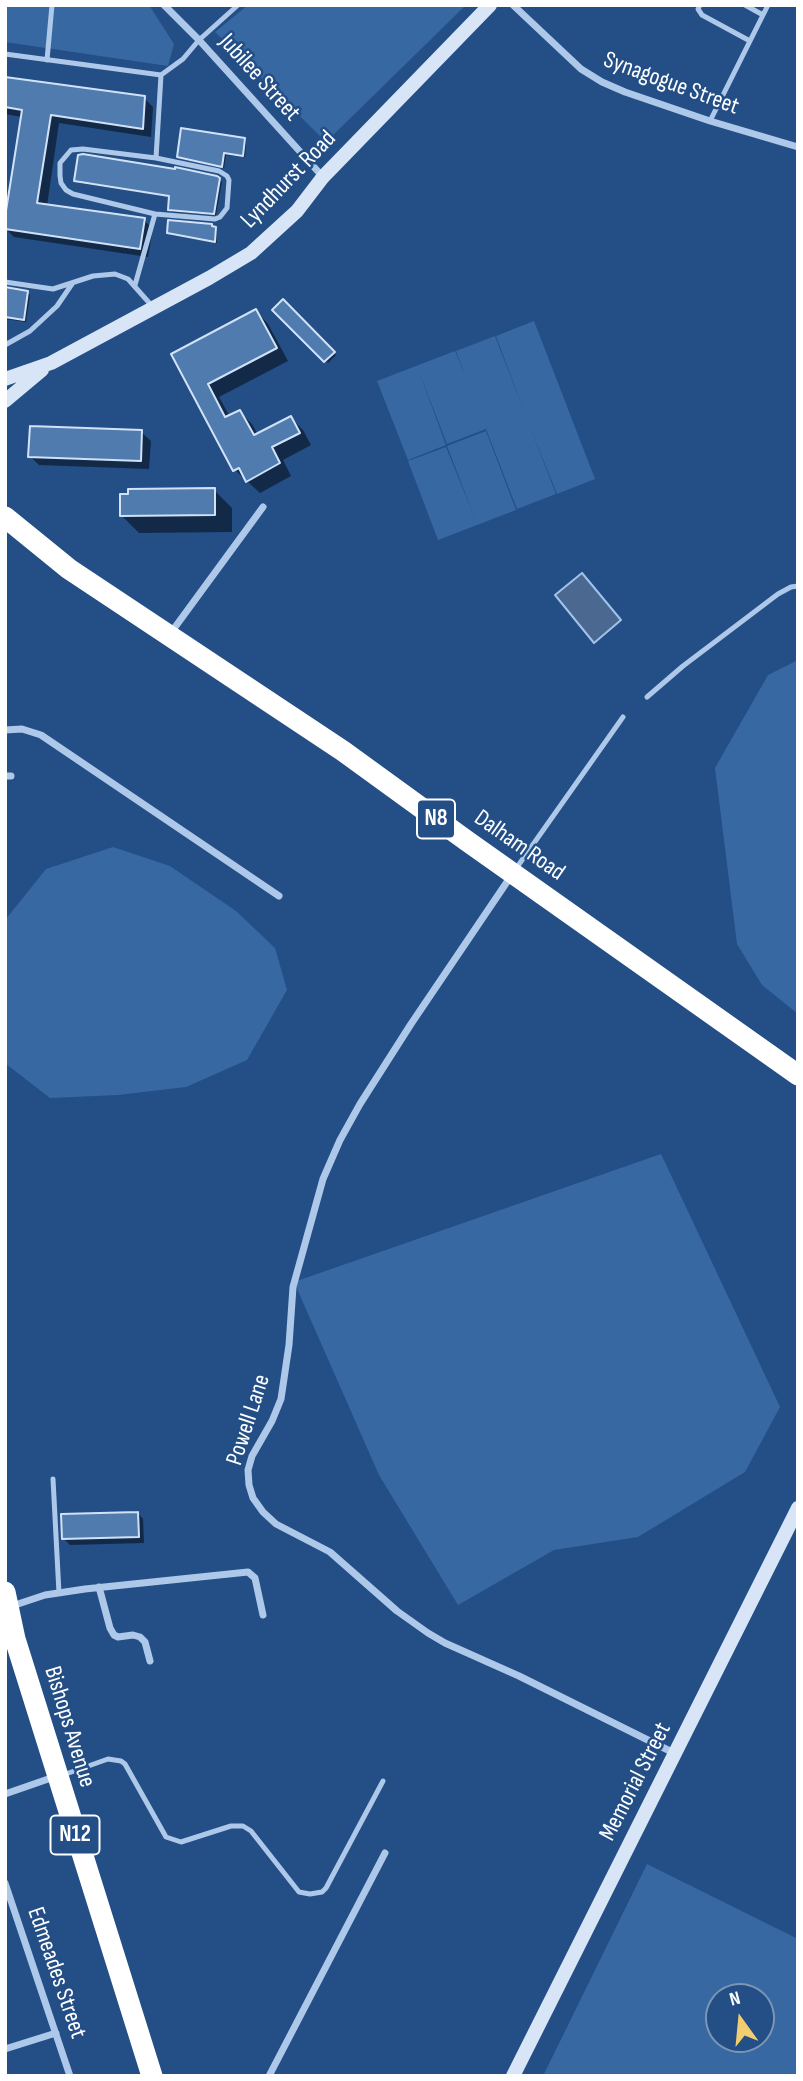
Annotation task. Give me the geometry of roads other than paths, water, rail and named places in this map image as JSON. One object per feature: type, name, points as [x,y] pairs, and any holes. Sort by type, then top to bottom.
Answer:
[{"type":"highway","name":"Dalham Road","points":[[5,517],[69,569],[343,751],[798,1075]]},
{"type":"highway","name":"Dalham Road","points":[[7,538],[69,569]]},
{"type":"highway","name":"Bishops Avenue","points":[[6,1600],[15,1639],[57,1777],[152,2076]]},
{"type":"street","name":"Jubilee Street","points":[[164,5],[323,177]]},
{"type":"street","name":"Lyndhurst Road","points":[[5,379],[51,363],[251,253],[297,211],[323,177],[490,5]]},
{"type":"street","name":"Synagogue Street","points":[[513,5],[591,76],[625,92],[798,147]]},
{"type":"street","name":"Lyndhurst Road","points":[[5,401],[51,363]]},
{"type":"street","points":[[170,635],[263,507]]},
{"type":"street","points":[[5,730],[22,729],[41,735],[279,896]]},
{"type":"street","name":"Powell Lane","points":[[513,873],[360,1104],[323,1179],[293,1287],[289,1345],[281,1399],[252,1456],[248,1470],[249,1485],[253,1498],[276,1524],[330,1552],[397,1611],[428,1633],[676,1754]]},
{"type":"street","name":"Memorial Street","points":[[513,2076],[798,1508]]},
{"type":"street","points":[[6,1600],[99,1587],[248,1572],[255,1578],[263,1615]]},
{"type":"street","points":[[99,1587],[114,1635],[141,1637],[149,1652],[150,1661]]},
{"type":"street","points":[[5,1794],[57,1777]]},
{"type":"street","points":[[269,2076],[385,1853]]},
{"type":"street","name":"Edmeades Street","points":[[5,1883],[70,2076]]},
{"type":"street","points":[[5,2049],[56,2033]]},
{"type":"lane","points":[[47,60],[52,5]]},
{"type":"lane","points":[[5,54],[161,75],[183,59],[199,40],[238,5]]},
{"type":"lane","points":[[699,5],[698,9],[702,15],[750,41]]},
{"type":"lane","points":[[745,5],[763,15]]},
{"type":"lane","points":[[710,121],[768,5]]},
{"type":"lane","points":[[156,158],[161,75]]},
{"type":"lane","points":[[83,149],[156,158],[219,171],[227,176],[227,208],[220,217],[155,214],[73,194],[66,190],[60,176],[60,163],[71,150],[83,149]]},
{"type":"lane","points":[[135,285],[155,214]]},
{"type":"lane","points":[[5,282],[53,289],[93,276],[115,274],[135,285],[154,308]]},
{"type":"lane","points":[[5,345],[30,331],[57,306],[72,284]]},
{"type":"lane","points":[[647,698],[683,666],[778,594],[798,586]]},
{"type":"lane","points":[[513,873],[623,716]]},
{"type":"lane","points":[[53,1479],[59,1593]]},
{"type":"lane","points":[[57,1777],[108,1759],[121,1761],[166,1837],[181,1842],[231,1826],[243,1826],[251,1831],[299,1892],[310,1894],[322,1892],[326,1888],[383,1781]]}]
